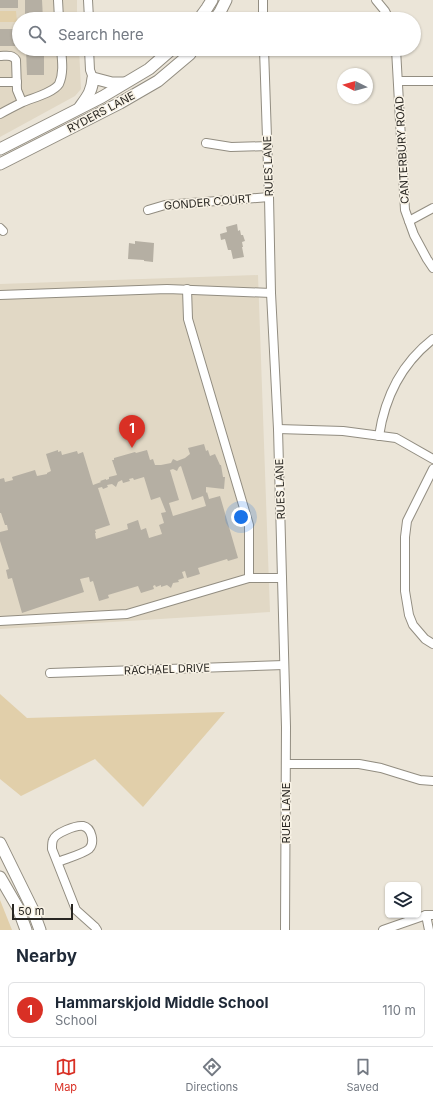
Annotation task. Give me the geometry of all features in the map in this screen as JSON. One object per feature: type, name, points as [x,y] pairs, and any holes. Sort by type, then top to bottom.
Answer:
[{"type":"main road","points":[[204,12],[212,0]]},
{"type":"main road","points":[[220,12],[226,0]]},
{"type":"main road","name":"RYDERS LANE","points":[[0,149],[102,97],[149,69],[164,56]]},
{"type":"main road","name":"RYDERS LANE","points":[[0,164],[120,103],[158,81],[188,56]]},
{"type":"main road","points":[[79,108],[89,94],[92,87],[93,78],[112,83],[125,83]]},
{"type":"main road","points":[[0,843],[32,908],[40,930]]},
{"type":"main road","points":[[0,877],[18,908],[26,930]]},
{"type":"street","points":[[58,0],[59,12]]},
{"type":"street","points":[[88,0],[88,12]]},
{"type":"street","points":[[263,0],[263,12]]},
{"type":"street","points":[[376,0],[385,12]]},
{"type":"street","points":[[0,56],[14,57],[16,60],[17,90],[22,102]]},
{"type":"street","points":[[0,114],[22,102],[54,89],[58,85],[62,70],[61,56]]},
{"type":"street","points":[[89,56],[90,70],[93,78]]},
{"type":"street","name":"RUES LANE","points":[[264,56],[271,293],[278,429],[282,578],[286,764],[285,930]]},
{"type":"street","name":"CANTERBURY ROAD","points":[[396,56],[405,210],[414,235],[433,268]]},
{"type":"street","points":[[398,81],[433,81]]},
{"type":"street","points":[[0,82],[17,82]]},
{"type":"street","points":[[206,143],[231,147],[268,146]]},
{"type":"street","name":"GONDER COURT","points":[[148,210],[165,205],[269,197]]},
{"type":"street","points":[[409,221],[433,208]]},
{"type":"street","points":[[0,295],[166,289],[271,293]]},
{"type":"street","points":[[187,289],[188,319],[249,525],[249,578]]},
{"type":"street","points":[[380,436],[384,409],[395,383],[411,360],[433,339]]},
{"type":"street","points":[[278,429],[343,430],[396,438],[433,459]]},
{"type":"street","points":[[433,469],[407,521],[405,537],[405,591],[409,615],[413,626],[425,639],[433,644]]},
{"type":"street","points":[[0,621],[127,614],[249,578],[282,578]]},
{"type":"street","name":"RACHAEL DRIVE","points":[[50,673],[284,665]]},
{"type":"street","points":[[286,764],[359,764],[381,768],[396,774],[420,780],[433,781]]},
{"type":"street","points":[[58,862],[90,848],[92,840],[88,829],[83,826],[77,826],[61,832],[52,840],[52,849],[76,910],[97,930]]},
{"type":"street","points":[[383,930],[429,915],[429,930]]},
{"type":"shaded area","points":[[0,0],[77,0],[77,12],[12,12],[12,56],[79,56],[81,89],[75,96],[0,137]]},
{"type":"shaded area","points":[[0,11],[16,11],[12,12],[12,22],[0,22]]},
{"type":"shaded area","points":[[258,275],[270,612],[0,629],[0,284]]},
{"type":"shaded area","points":[[0,694],[27,718],[225,712],[143,807],[95,759],[21,796],[0,779]]},
{"type":"shaded area","points":[[0,900],[12,930],[0,930]]},
{"type":"building","points":[[0,0],[18,0],[18,8],[0,8]]},
{"type":"building","points":[[25,0],[42,0],[43,12],[25,12]]},
{"type":"building","points":[[0,29],[12,29],[12,46],[0,46]]},
{"type":"building","points":[[26,56],[44,56],[44,75],[27,75]]},
{"type":"building","points":[[237,224],[238,231],[240,230],[245,241],[242,242],[244,257],[233,259],[231,250],[228,250],[225,239],[221,240],[220,234],[227,232],[226,227]]},
{"type":"building","points":[[135,241],[154,243],[153,262],[128,259],[129,243],[135,244]]},
{"type":"building","points":[[204,444],[206,451],[208,450],[210,456],[215,454],[221,465],[223,477],[225,477],[224,489],[206,487],[206,493],[207,492],[209,499],[220,496],[238,558],[228,561],[227,559],[198,568],[200,574],[187,578],[185,571],[182,572],[184,578],[178,580],[179,582],[173,583],[171,588],[167,585],[156,587],[155,585],[153,586],[154,589],[141,593],[138,586],[108,595],[109,598],[99,601],[93,581],[90,582],[89,577],[80,579],[84,592],[22,613],[12,578],[8,579],[6,570],[9,569],[0,541],[0,532],[8,530],[7,525],[5,525],[0,513],[0,479],[4,478],[5,482],[13,480],[12,477],[35,470],[37,476],[47,474],[51,471],[46,454],[58,450],[58,452],[61,451],[62,455],[77,451],[78,454],[83,452],[93,485],[101,482],[100,481],[109,479],[109,477],[117,475],[112,460],[114,460],[114,458],[147,450],[150,460],[153,459],[155,465],[161,465],[171,463],[173,459],[177,461],[185,458],[190,454],[188,448]],"holes":[[[181,466],[192,500],[203,496],[206,506],[173,516],[169,503],[179,500],[170,470],[173,469],[177,471]],[[144,477],[151,500],[160,497],[166,512],[161,513],[164,523],[159,525],[162,534],[149,538],[146,528],[141,530],[138,520],[127,524],[128,529],[96,539],[95,530],[110,525],[98,488],[102,487],[103,489],[108,487],[107,485],[112,484],[116,487],[118,482],[122,480],[123,483],[130,481],[129,479],[133,478],[134,480]]]},
{"type":"place","name":"Hammarskjold Middle School","points":[[132,448]]}]
